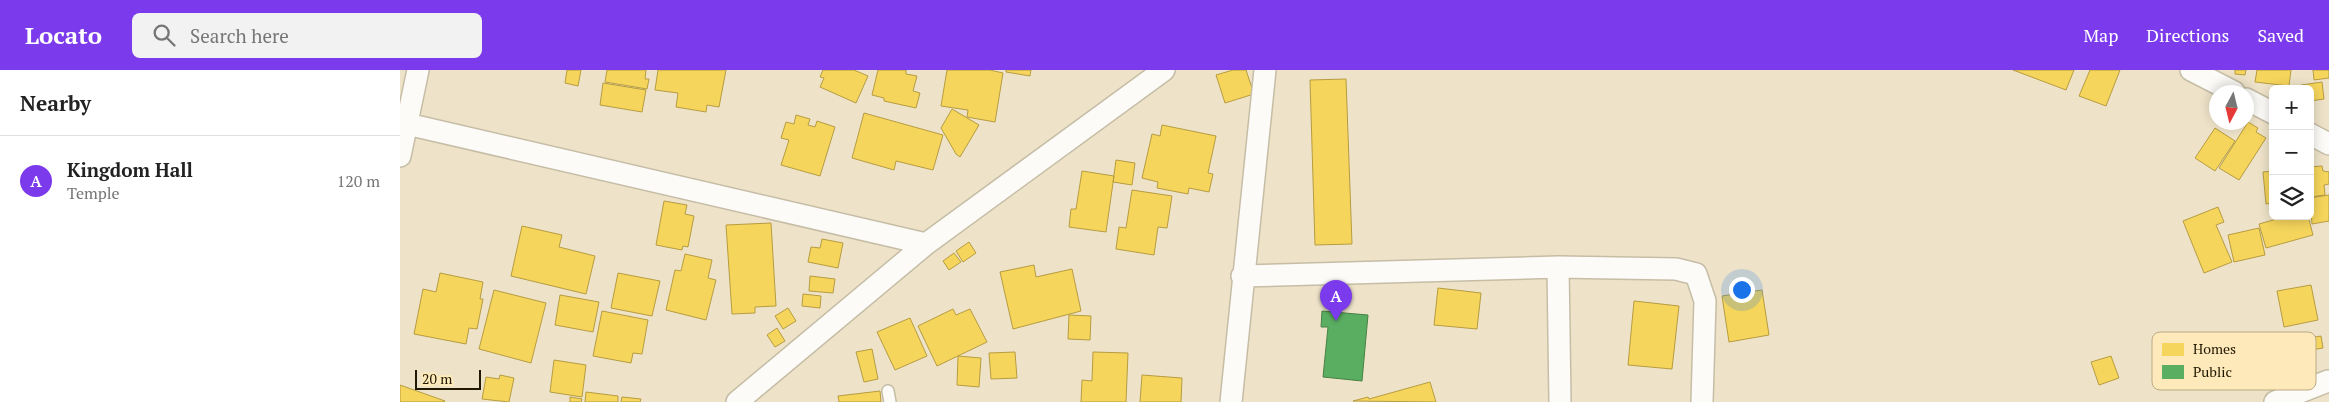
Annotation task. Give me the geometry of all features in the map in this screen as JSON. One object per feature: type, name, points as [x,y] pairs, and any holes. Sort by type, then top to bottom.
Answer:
[{"type":"street","points":[[400,156],[418,70]]},
{"type":"street","points":[[737,402],[926,244],[1164,70]]},
{"type":"street","points":[[1230,402],[1265,70]]},
{"type":"street","points":[[2191,70],[2220,85]]},
{"type":"street","points":[[2254,103],[2269,111]]},
{"type":"street","points":[[407,124],[926,244]]},
{"type":"street","points":[[2314,136],[2329,144]]},
{"type":"street","points":[[1242,276],[1558,267],[1676,269],[1696,274],[1705,301],[1702,402]]},
{"type":"street","points":[[1558,267],[1560,402]]},
{"type":"street","points":[[2316,386],[2328,381]]},
{"type":"street","points":[[2275,402],[2305,390]]},
{"type":"building: Homes","points":[[567,70],[581,70],[578,86],[565,83]]},
{"type":"building: Homes","points":[[607,70],[646,70],[645,79],[649,79],[647,89],[605,82]]},
{"type":"building: Homes","points":[[658,70],[726,70],[719,107],[707,105],[706,112],[676,107],[678,93],[655,90]]},
{"type":"building: Homes","points":[[823,70],[854,70],[868,76],[856,103],[820,87],[824,78],[820,77]]},
{"type":"building: Homes","points":[[878,70],[906,70],[906,74],[917,76],[913,91],[920,93],[916,108],[884,101],[884,98],[872,95]]},
{"type":"building: Homes","points":[[947,70],[990,70],[1003,73],[995,122],[967,117],[968,110],[941,106]]},
{"type":"building: Homes","points":[[1006,70],[1031,70],[1030,76],[1006,72]]},
{"type":"building: Homes","points":[[1233,70],[1246,70],[1254,94],[1225,103],[1216,75]]},
{"type":"building: Homes","points":[[2013,70],[2074,70],[2066,90]]},
{"type":"building: Homes","points":[[2090,70],[2120,70],[2106,106],[2079,96]]},
{"type":"building: Homes","points":[[2235,70],[2246,70],[2245,75],[2235,74]]},
{"type":"building: Homes","points":[[2257,70],[2291,70],[2289,85],[2255,82]]},
{"type":"building: Homes","points":[[2313,70],[2329,70],[2329,78],[2314,80]]},
{"type":"building: Homes","points":[[1346,79],[1352,244],[1315,245],[1310,80]]},
{"type":"building: Homes","points":[[2322,82],[2324,99],[2314,100],[2314,85],[2301,85]]},
{"type":"building: Homes","points":[[603,83],[646,90],[642,112],[600,105]]},
{"type":"building: Homes","points":[[952,109],[979,125],[960,157],[956,154],[941,128]]},
{"type":"building: Homes","points":[[864,113],[943,135],[933,170],[896,161],[894,170],[852,158]]},
{"type":"building: Homes","points":[[796,115],[810,119],[808,125],[815,127],[817,121],[835,127],[820,176],[781,165],[789,140],[781,138],[786,122],[794,124]]},
{"type":"building: Homes","points":[[1162,125],[1216,136],[1208,173],[1213,174],[1209,192],[1189,188],[1188,194],[1157,188],[1158,182],[1142,178],[1152,134],[1160,136]]},
{"type":"building: Homes","points":[[2254,126],[2258,128],[2256,132],[2266,138],[2239,180],[2219,168],[2243,130],[2254,130]]},
{"type":"building: Homes","points":[[2214,130],[2218,130],[2235,141],[2215,171],[2195,158]]},
{"type":"building: Homes","points":[[1116,160],[1135,163],[1132,185],[1113,182]]},
{"type":"building: Homes","points":[[2322,166],[2323,171],[2329,172],[2329,184],[2324,185],[2325,195],[2314,196],[2314,167]]},
{"type":"building: Homes","points":[[1082,171],[1114,176],[1106,232],[1069,227],[1071,209],[1076,209]]},
{"type":"building: Homes","points":[[2269,171],[2269,204],[2266,204],[2263,172]]},
{"type":"building: Homes","points":[[1132,190],[1172,196],[1167,228],[1158,227],[1154,255],[1116,249],[1119,227],[1126,228]]},
{"type":"building: Homes","points":[[2329,195],[2329,221],[2312,224],[2312,220],[2314,220],[2314,197]]},
{"type":"building: Homes","points":[[664,201],[687,205],[685,214],[694,216],[688,247],[683,246],[682,250],[656,245]]},
{"type":"building: Homes","points":[[2218,207],[2224,222],[2216,225],[2232,262],[2204,273],[2183,221]]},
{"type":"building: Homes","points":[[2273,220],[2309,220],[2313,235],[2266,248],[2259,224]]},
{"type":"building: Homes","points":[[771,223],[776,306],[755,307],[755,313],[732,314],[726,225]]},
{"type":"building: Homes","points":[[522,226],[562,235],[559,247],[595,256],[586,294],[511,276]]},
{"type":"building: Homes","points":[[2259,228],[2265,255],[2234,262],[2228,235]]},
{"type":"building: Homes","points":[[822,239],[843,243],[838,268],[808,262],[811,247],[820,248]]},
{"type":"building: Homes","points":[[969,242],[976,253],[963,262],[956,251]]},
{"type":"building: Homes","points":[[954,253],[961,262],[949,270],[943,261]]},
{"type":"building: Homes","points":[[685,254],[712,260],[708,278],[716,280],[706,320],[666,310],[675,270],[681,271]]},
{"type":"building: Homes","points":[[1034,265],[1036,277],[1072,269],[1081,311],[1013,329],[1000,272]]},
{"type":"building: Homes","points":[[440,273],[483,282],[480,299],[483,299],[477,329],[469,328],[466,344],[414,334],[423,289],[436,292]]},
{"type":"building: Homes","points":[[618,273],[660,281],[652,316],[611,308]]},
{"type":"building: Homes","points":[[810,276],[835,279],[833,293],[809,291]]},
{"type":"building: Homes","points":[[2311,285],[2318,320],[2284,327],[2277,291]]},
{"type":"building: Homes","points":[[1438,288],[1481,293],[1477,329],[1434,325]]},
{"type":"building: Homes","points":[[494,290],[546,303],[531,363],[479,349]]},
{"type":"building: Homes","points":[[1762,290],[1769,335],[1729,342],[1722,296]]},
{"type":"building: Homes","points":[[803,294],[821,296],[820,308],[802,306]]},
{"type":"building: Homes","points":[[560,295],[599,302],[593,332],[555,325]]},
{"type":"building: Homes","points":[[1634,301],[1679,306],[1672,369],[1628,365]]},
{"type":"building: Homes","points":[[788,308],[796,321],[783,329],[775,316]]},
{"type":"building: Homes","points":[[953,309],[956,315],[970,309],[987,342],[937,366],[918,326]]},
{"type":"building: Homes","points":[[602,311],[648,320],[642,354],[633,353],[631,363],[593,356]]},
{"type":"building: Homes","points":[[1069,315],[1091,316],[1090,340],[1068,339]]},
{"type":"building: Homes","points":[[910,318],[927,356],[895,370],[877,332]]},
{"type":"building: Homes","points":[[777,328],[785,341],[775,347],[767,335]]},
{"type":"building: Homes","points":[[2321,336],[2323,348],[2316,349],[2316,337]]},
{"type":"building: Homes","points":[[872,349],[878,379],[864,382],[856,352]]},
{"type":"building: Homes","points":[[1015,352],[1017,378],[991,379],[989,353]]},
{"type":"building: Homes","points":[[1093,352],[1128,353],[1126,402],[1081,402],[1082,380],[1092,381]]},
{"type":"building: Homes","points":[[958,356],[981,358],[979,387],[957,385]]},
{"type":"building: Homes","points":[[2111,356],[2119,378],[2099,385],[2091,362]]},
{"type":"building: Homes","points":[[554,360],[586,365],[582,397],[550,392]]},
{"type":"building: Homes","points":[[500,375],[514,378],[509,402],[482,399],[486,377],[499,379]]},
{"type":"building: Homes","points":[[1142,375],[1182,378],[1181,402],[1140,402]]},
{"type":"building: Homes","points":[[1430,382],[1436,402],[1353,401],[1368,397],[1369,399]]},
{"type":"building: Homes","points":[[400,385],[445,401],[400,402]]},
{"type":"building: Homes","points":[[880,391],[881,402],[839,402],[838,396]]},
{"type":"building: Homes","points":[[586,392],[618,396],[618,402],[585,402]]},
{"type":"building: Homes","points":[[570,397],[582,399],[581,402],[570,402]]},
{"type":"building: Homes","points":[[622,397],[641,399],[640,402],[621,402]]},
{"type":"building: Public","points":[[1322,311],[1368,315],[1362,381],[1323,377],[1328,327],[1321,327]]},
{"type":"place","name":"Kingdom Hall","points":[[1336,321]]}]
